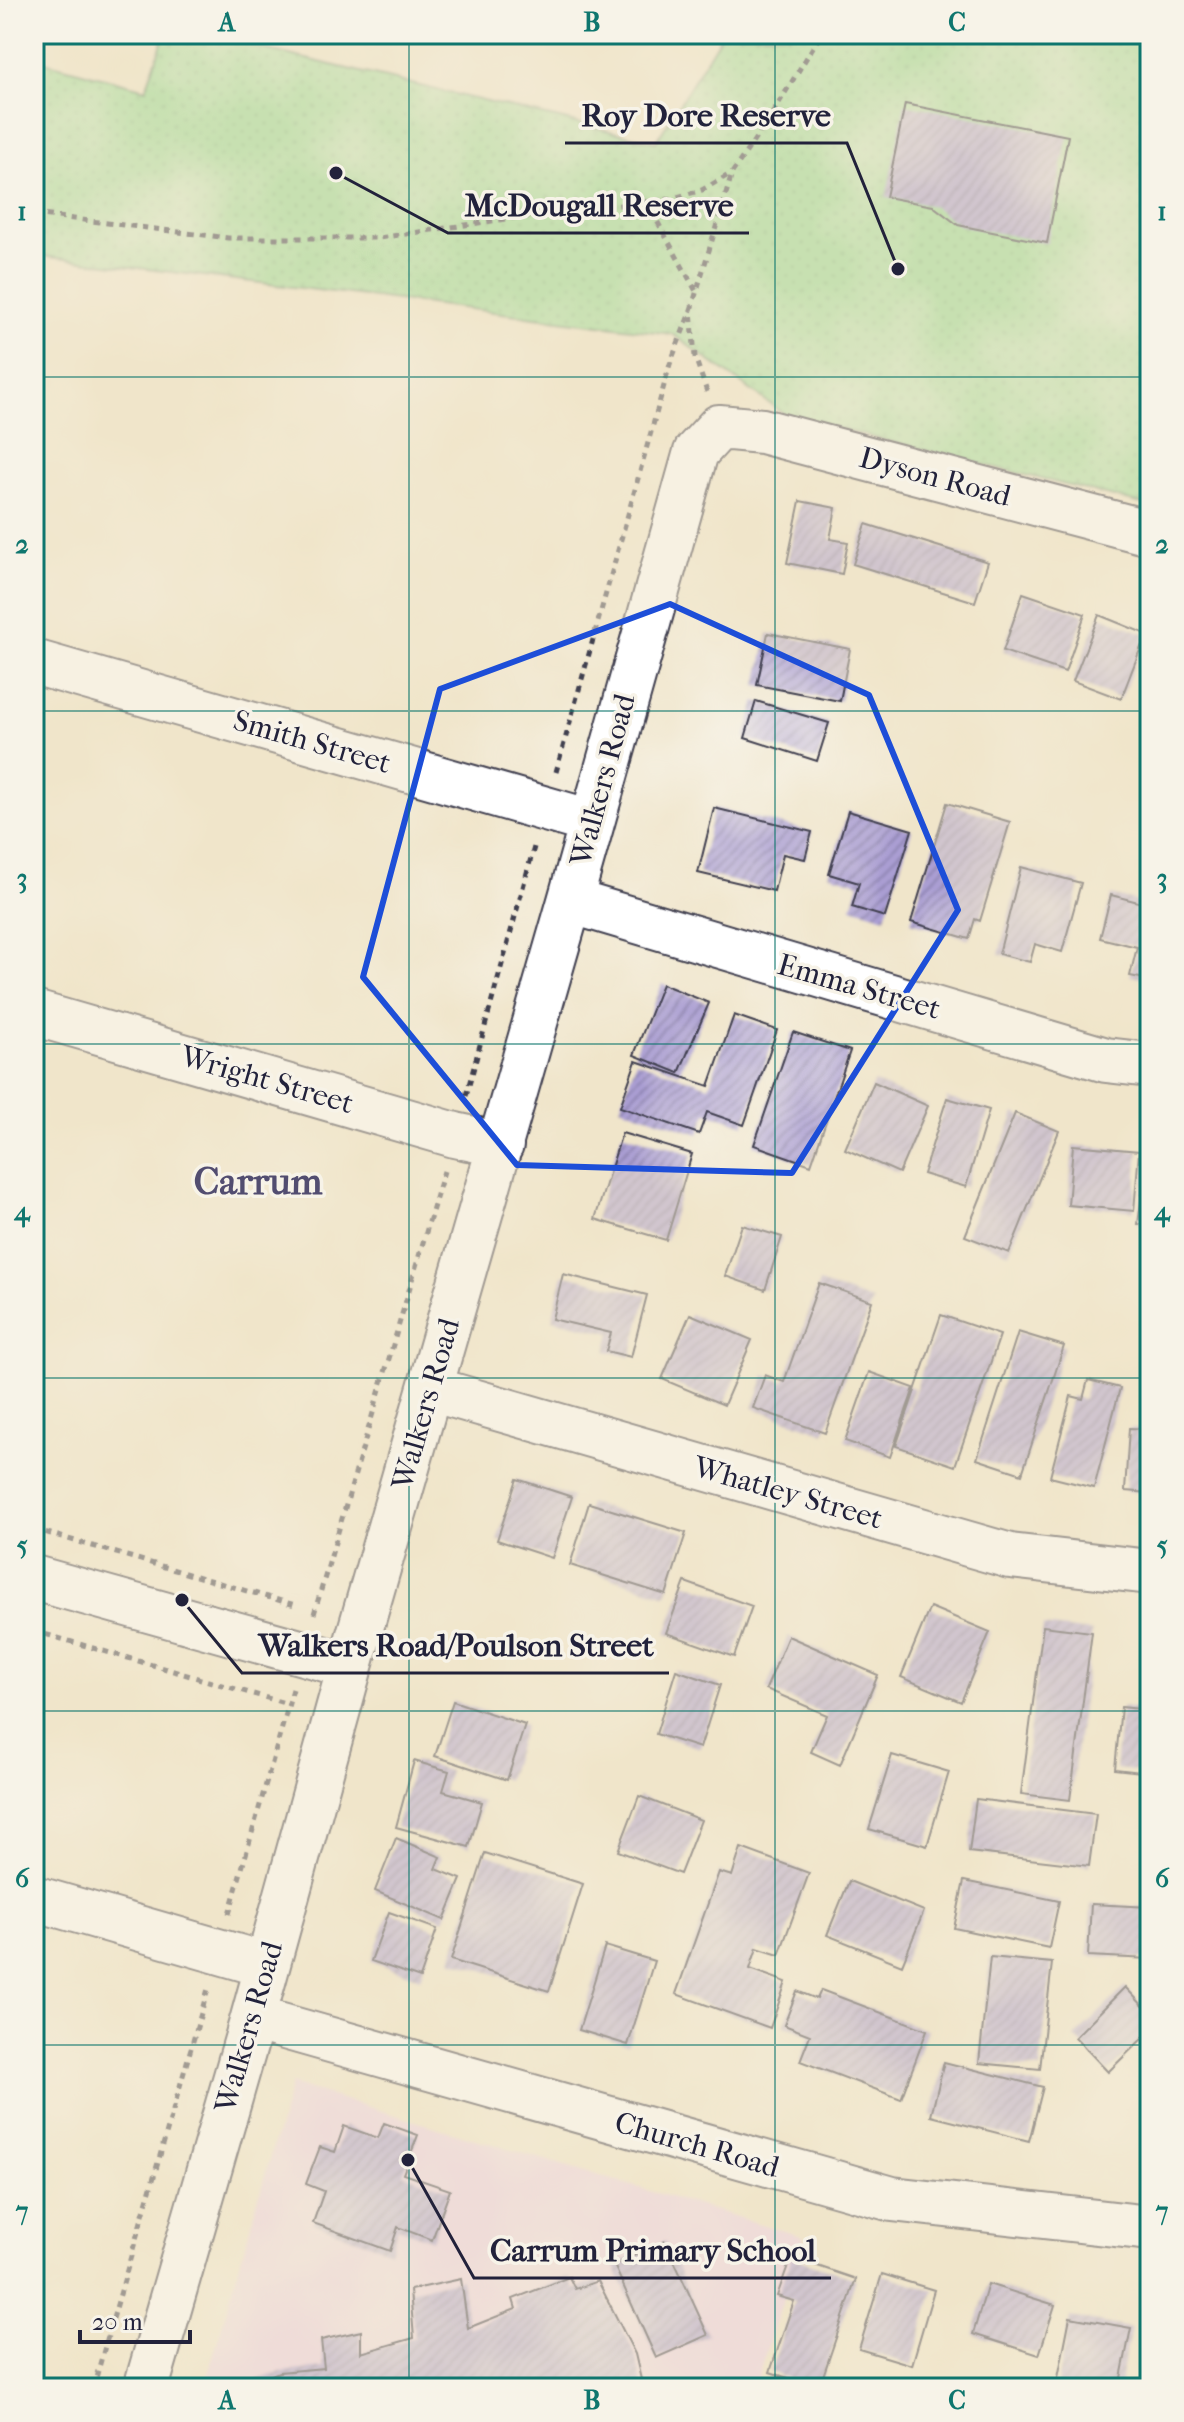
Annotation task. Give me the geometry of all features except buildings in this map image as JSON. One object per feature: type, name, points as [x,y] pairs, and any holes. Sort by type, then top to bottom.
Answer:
[{"type":"street","name":"Dyson Road","points":[[719,427],[762,431],[1150,533]]},
{"type":"street","name":"Walkers Road","points":[[146,2388],[696,452],[719,427]]},
{"type":"street","name":"Smith Street","points":[[34,662],[591,822]]},
{"type":"street","name":"Emma Street","points":[[570,901],[1106,1060],[1150,1065]]},
{"type":"street","name":"Wright Street","points":[[34,1013],[455,1135],[501,1145]]},
{"type":"street","name":"Whatley Street","points":[[431,1389],[1010,1556],[1150,1572]]},
{"type":"street","points":[[34,1578],[350,1666]]},
{"type":"street","points":[[34,1898],[266,1965]]},
{"type":"street","name":"Church Road","points":[[253,2018],[892,2199],[1150,2228]]},
{"type":"path","points":[[93,2388],[410,1280],[455,1135],[670,364],[697,292],[732,173],[821,34]]},
{"type":"path","points":[[34,214],[228,238],[379,238],[670,199],[702,190],[732,173]]},
{"type":"path","points":[[646,201],[697,292]]},
{"type":"path","points":[[691,310],[695,357],[719,427]]},
{"type":"path","points":[[34,1529],[315,1611]]},
{"type":"path","points":[[34,1631],[288,1704]]},
{"type":"highlighted area","points":[[670,604],[869,695],[958,910],[792,1173],[517,1165],[363,977],[440,689]]},
{"type":"shaded area","points":[[291,2084],[804,2237],[754,2388],[204,2388]]},
{"type":"green space","points":[[165,34],[201,34],[656,142],[722,34],[1150,34],[1150,506],[787,416],[672,334],[34,255],[34,59],[146,89]]},
{"type":"place","name":"McDougall Reserve","points":[[336,173]]},
{"type":"place","name":"Roy Dore Reserve","points":[[898,269]]},
{"type":"place","name":"Walkers Road/Poulson Street","points":[[182,1600]]},
{"type":"place","name":"Carrum Primary School","points":[[408,2160]]},
{"type":"district","name":"Carrum","points":[[258,1181]]}]
